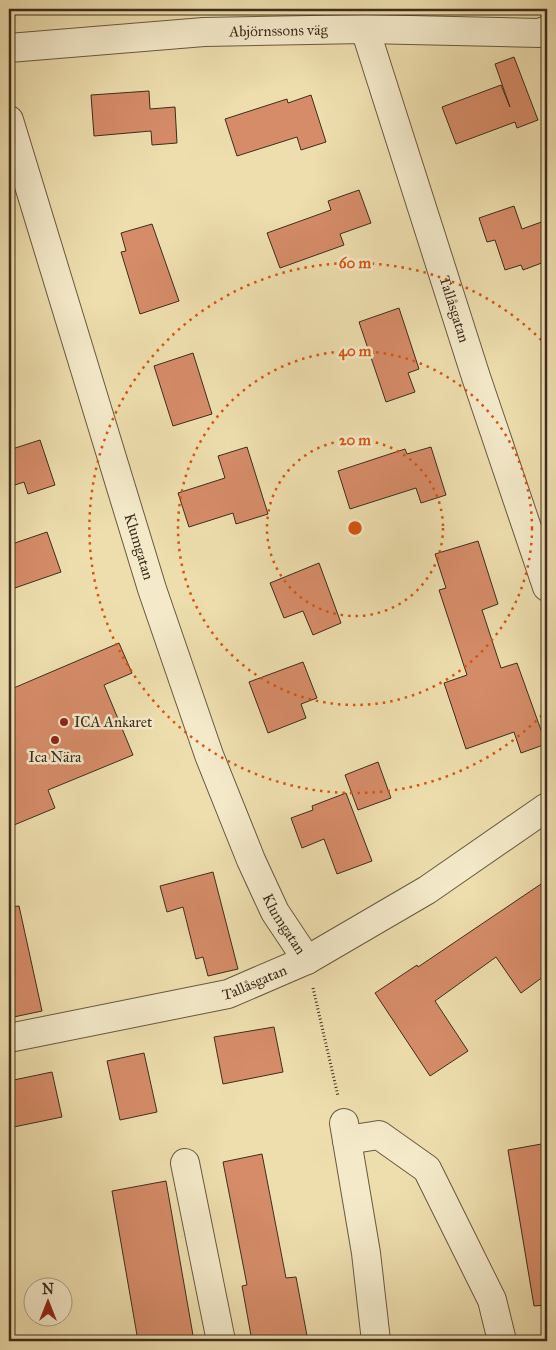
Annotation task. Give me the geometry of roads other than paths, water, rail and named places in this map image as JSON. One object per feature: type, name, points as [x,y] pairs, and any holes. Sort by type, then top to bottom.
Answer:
[{"type":"street","name":"Abjörnssons väg","points":[[9,48],[204,32],[365,29],[540,33],[547,30]]},
{"type":"street","name":"Tallåsgatan","points":[[365,29],[476,377],[547,587]]},
{"type":"street","name":"Klumgatan","points":[[9,120],[152,589],[209,754],[251,860],[275,912],[307,960]]},
{"type":"street","name":"Tallåsgatan","points":[[9,1038],[228,994],[307,960],[427,890],[547,807]]},
{"type":"street","points":[[376,1341],[366,1253],[345,1130],[379,1135],[427,1169],[492,1300],[502,1341]]},
{"type":"street","points":[[185,1164],[221,1341]]},
{"type":"place","name":"ICA Ankaret","points":[[64,722]]},
{"type":"place","name":"Ica Nära","points":[[55,740]]}]
